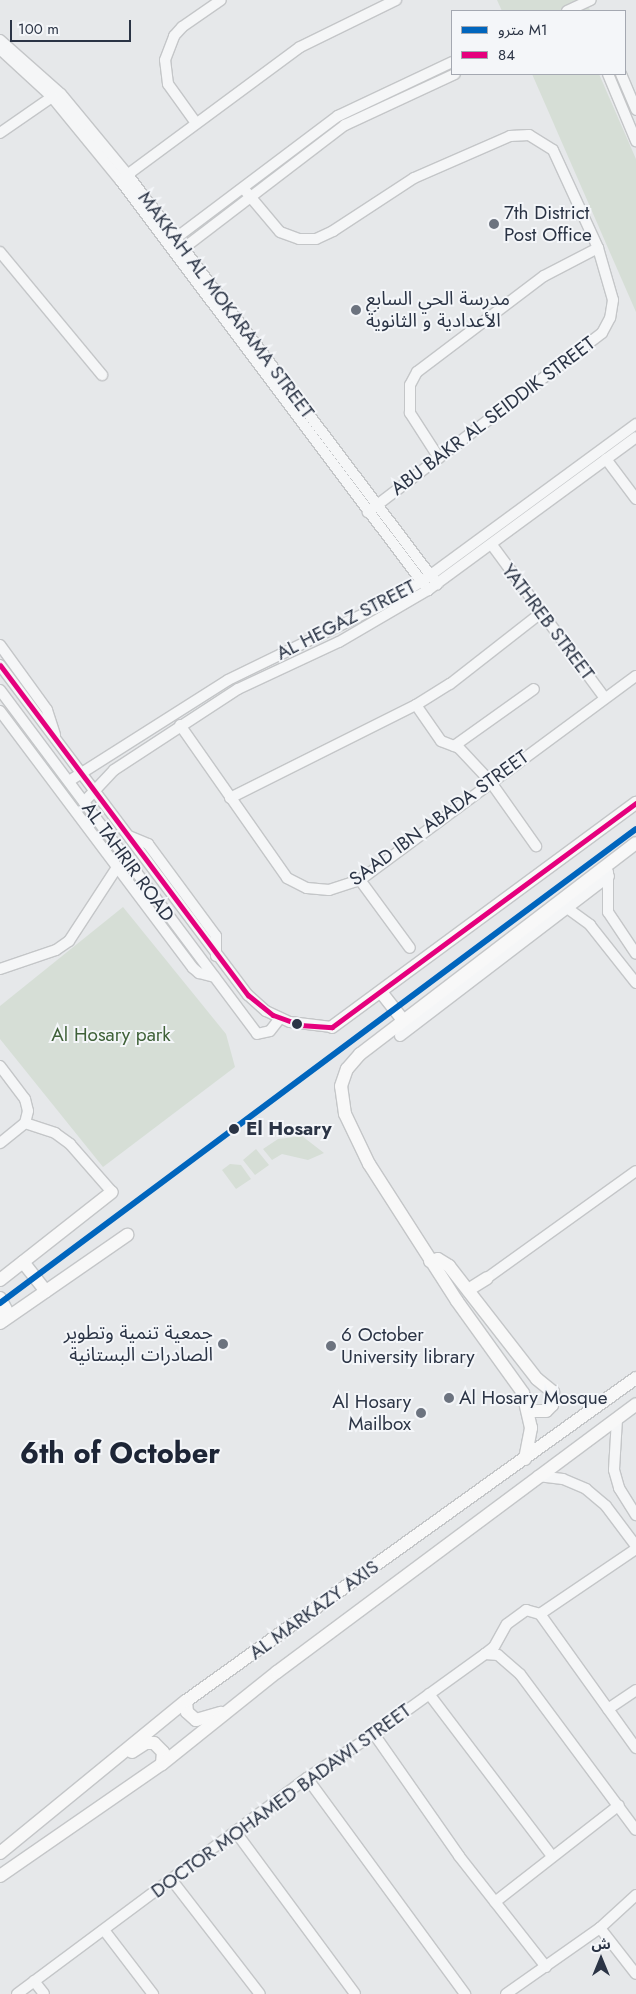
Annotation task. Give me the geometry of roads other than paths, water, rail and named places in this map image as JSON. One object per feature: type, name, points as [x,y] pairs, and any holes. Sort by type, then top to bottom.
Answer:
[{"type":"main road","points":[[332,1027],[636,803]]},
{"type":"main road","points":[[525,1459],[531,1437],[530,1411],[518,1385],[430,1261],[369,1164],[345,1114],[341,1086],[353,1061],[403,1020],[608,870],[636,843]]},
{"type":"main road","points":[[381,992],[403,1020]]},
{"type":"main road","points":[[0,1280],[112,1192]]},
{"type":"main road","points":[[2,1322],[127,1235]]},
{"type":"main road","points":[[430,1261],[436,1258],[444,1263],[468,1290],[537,1379],[553,1392],[549,1408],[538,1413],[530,1411]]},
{"type":"main road","points":[[23,1262],[46,1291]]},
{"type":"main road","points":[[468,1290],[487,1278]]},
{"type":"main road","points":[[0,1298],[6,1310],[2,1322]]},
{"type":"main road","name":"AL MARKAZY AXIS","points":[[0,1853],[114,1757],[186,1701],[636,1378]]},
{"type":"main road","name":"AL MARKAZY AXIS","points":[[0,1876],[162,1764],[232,1710],[277,1672],[636,1404]]},
{"type":"main road","points":[[186,1701],[187,1712],[196,1720],[232,1710]]},
{"type":"main road","points":[[114,1757],[125,1755],[146,1743],[154,1743],[163,1752],[162,1764]]},
{"type":"street","points":[[196,124],[168,84],[165,60],[174,36],[182,27],[220,0]]},
{"type":"street","points":[[124,177],[300,47],[395,0]]},
{"type":"street","points":[[579,6],[591,0]]},
{"type":"street","name":"MAKKAH AL MOKARAMA STREET","points":[[0,40],[61,94],[181,250],[372,509],[425,586]]},
{"type":"street","name":"MAKKAH AL MOKARAMA STREET","points":[[0,49],[52,97],[124,177]]},
{"type":"street","points":[[173,240],[338,116],[451,62]]},
{"type":"street","points":[[181,250],[345,124],[453,75]]},
{"type":"street","points":[[608,75],[636,141]]},
{"type":"street","points":[[621,75],[636,110]]},
{"type":"street","points":[[0,133],[52,97]]},
{"type":"street","name":"ABU BAKR AL SEIDDIK STREET","points":[[242,188],[280,232],[299,239],[316,239],[333,232],[414,178],[510,136],[529,135],[553,150],[598,248],[613,300],[610,318],[602,333],[372,509]]},
{"type":"street","points":[[440,458],[410,413],[410,385],[417,372],[544,276],[598,248]]},
{"type":"street","points":[[0,252],[102,375]]},
{"type":"street","name":"AL HEGAZ STREET","points":[[84,802],[114,770],[238,689],[338,642],[425,586],[636,424]]},
{"type":"street","name":"AL HEGAZ STREET","points":[[434,579],[492,545],[636,437]]},
{"type":"street","points":[[606,459],[636,499]]},
{"type":"street","name":"MAKKAH AL MOKARAMA STREET","points":[[372,509],[434,579]]},
{"type":"street","name":"YATHREB STREET","points":[[492,545],[605,698]]},
{"type":"street","name":"AL HEGAZ STREET","points":[[68,781],[221,684],[425,586]]},
{"type":"street","points":[[230,798],[416,705],[450,684],[541,612]]},
{"type":"street","points":[[0,645],[47,710],[55,738]]},
{"type":"street","name":"AL TAHRIR ROAD","points":[[0,665],[129,836],[148,844],[216,936],[216,956],[253,1001],[280,1018],[270,1031],[257,1034],[84,802],[2,697]]},
{"type":"street","name":"SAAD IBN ABADA STREET","points":[[180,726],[287,878],[318,890],[340,888],[360,880],[490,781],[636,676]]},
{"type":"street","points":[[2,697],[16,688]]},
{"type":"street","points":[[454,746],[534,688]]},
{"type":"street","points":[[416,705],[441,741],[454,746],[490,781],[536,846]]},
{"type":"street","points":[[0,711],[116,869],[193,968],[199,973],[215,977]]},
{"type":"street","points":[[0,970],[56,950],[69,941],[116,869]]},
{"type":"street","points":[[400,1036],[567,908],[608,870]]},
{"type":"street","points":[[608,870],[606,900],[610,917],[636,954]]},
{"type":"street","points":[[360,880],[410,948]]},
{"type":"street","points":[[567,908],[590,925],[636,983]]},
{"type":"street","points":[[280,1018],[305,1026],[332,1027]]},
{"type":"street","points":[[0,1066],[25,1099],[28,1111],[25,1123],[0,1143]]},
{"type":"street","points":[[25,1123],[55,1133],[70,1144],[112,1192]]},
{"type":"street","points":[[487,1278],[636,1170]]},
{"type":"street","points":[[617,1419],[614,1470],[619,1488],[636,1515]]},
{"type":"street","points":[[538,1476],[563,1479],[586,1489],[606,1506],[636,1547],[540,1614],[636,1748]]},
{"type":"street","name":"DOCTOR MOHAMED BADAWI STREET","points":[[17,1994],[307,1778],[374,1734],[484,1654],[494,1646],[507,1624],[524,1612],[532,1609],[540,1614]]},
{"type":"street","points":[[484,1654],[498,1655],[520,1674],[636,1830]]},
{"type":"street","points":[[608,1709],[636,1690]]},
{"type":"street","points":[[429,1694],[552,1856]]},
{"type":"street","points":[[374,1734],[494,1902],[546,1966]]},
{"type":"street","points":[[307,1778],[465,1994]]},
{"type":"street","points":[[494,1902],[619,1805]]},
{"type":"street","points":[[235,1831],[355,1994]]},
{"type":"street","points":[[171,1879],[260,1994]]},
{"type":"street","points":[[506,1994],[600,1928],[636,1896]]},
{"type":"street","points":[[600,1928],[636,1974]]},
{"type":"street","points":[[104,1930],[153,1994]]},
{"type":"street","points":[[34,1981],[44,1994]]},
{"type":"metro line","name":"M1","points":[[0,1303],[636,829]]},
{"type":"place","name":"7th District Post Office","points":[[494,224]]},
{"type":"place","name":"مدرسة الحي السابع الأعدادية و الثانوية","points":[[356,310]]},
{"type":"place","name":"El Hosary","points":[[234,1129]]},
{"type":"place","name":"جمعية تنمية وتطوير الصادرات البستانية","points":[[223,1344]]},
{"type":"place","name":"6 October University library","points":[[331,1346]]},
{"type":"place","name":"Al Hosary Mosque","points":[[449,1398]]},
{"type":"place","name":"Al Hosary Mailbox","points":[[421,1413]]},
{"type":"district","name":"6th of October","points":[[120,1454]]},
{"type":"park label","name":"Al Hosary park","points":[[111,1035]]}]
